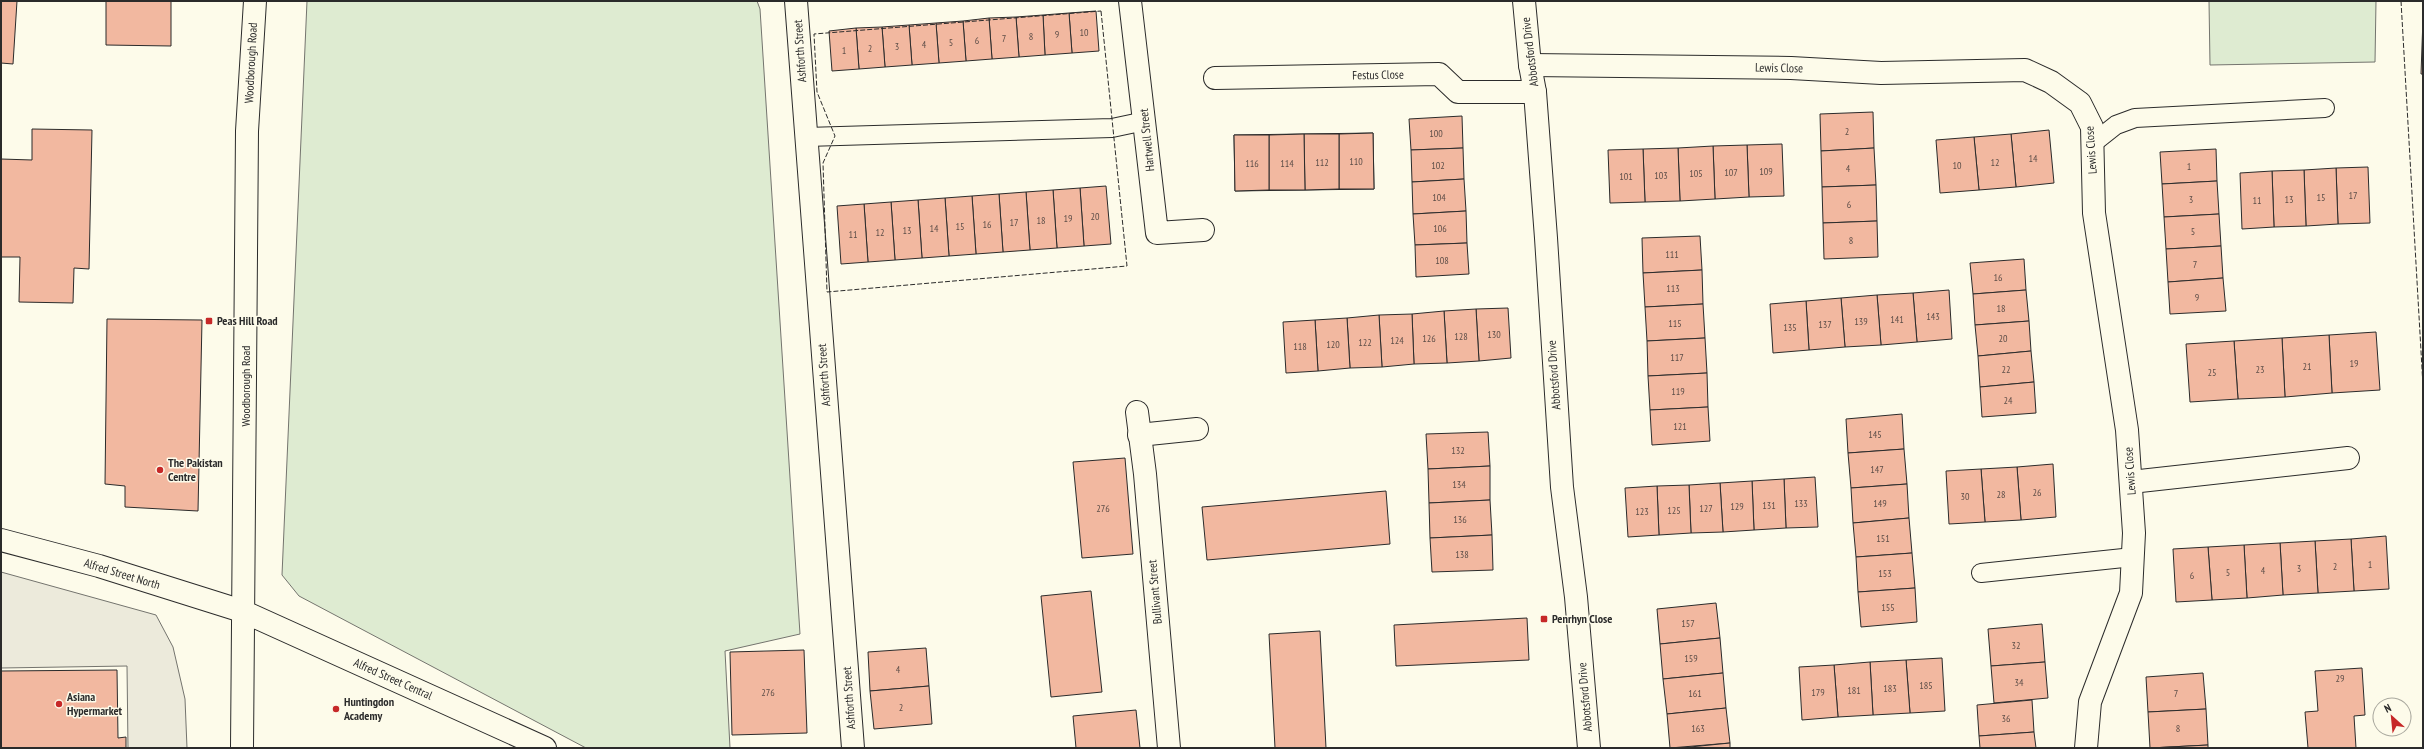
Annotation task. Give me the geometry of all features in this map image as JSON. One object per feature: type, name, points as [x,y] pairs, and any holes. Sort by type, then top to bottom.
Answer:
[{"type":"street","name":"Woodborough Road","points":[[242,748],[242,611],[246,423],[247,131],[255,1]]},
{"type":"street","name":"Ashforth Street","points":[[796,1],[853,748]]},
{"type":"street","name":"Hartwell Street","points":[[1130,1],[1157,233],[1203,230]]},
{"type":"street","name":"Abbotsford Drive","points":[[1524,1],[1534,92],[1562,488],[1576,597],[1589,748]]},
{"type":"street","name":"Lewis Close","points":[[1530,65],[1791,68],[1882,73],[2025,70],[2051,82],[2080,103],[2092,126],[2094,213],[2127,430],[2134,533],[2131,593],[2090,702],[2086,748]]},
{"type":"street","name":"Festus Close","points":[[1215,78],[1439,74],[1458,92],[1534,92]]},
{"type":"street","name":"Bullivant Street","points":[[1137,412],[1145,474],[1169,748]]},
{"type":"street","points":[[1139,436],[1198,429]]},
{"type":"street","points":[[2131,482],[2348,458]]},
{"type":"street","name":"Alfred Street North","points":[[1,540],[99,566],[242,611]]},
{"type":"street","name":"Alfred Street Central","points":[[242,611],[545,748]]},
{"type":"lane","points":[[2092,144],[2116,125],[2135,118],[2325,108]]},
{"type":"lane","points":[[806,137],[1112,128],[1145,120]]},
{"type":"lane","points":[[1981,573],[2133,557]]},
{"type":"green space","points":[[307,1],[757,1],[760,9],[800,634],[725,651],[730,748],[586,748],[299,596],[282,575]]},
{"type":"green space","points":[[2209,1],[2376,1],[2375,62],[2210,65]]},
{"type":"shaded area","points":[[1,572],[156,615],[173,647],[185,699],[187,748],[128,748],[127,666],[1,668]]},
{"type":"building","points":[[1,1],[17,1],[13,64],[1,63]]},
{"type":"building","points":[[106,1],[171,1],[171,46],[106,45]]},
{"type":"building","points":[[1096,11],[1099,51],[1072,53],[1069,13]]},
{"type":"building","points":[[1069,13],[1072,53],[1045,55],[1043,15]]},
{"type":"building","points":[[1043,15],[1045,55],[1019,57],[1016,17]]},
{"type":"building","points":[[1016,17],[1019,57],[992,59],[989,18]]},
{"type":"building","points":[[989,18],[992,59],[966,61],[963,21]]},
{"type":"building","points":[[2423,18],[2423,74],[2421,74]]},
{"type":"building","points":[[963,21],[966,61],[939,63],[936,23]]},
{"type":"building","points":[[936,23],[939,63],[912,65],[909,25]]},
{"type":"building","points":[[909,25],[912,65],[885,67],[882,27]]},
{"type":"building","points":[[882,27],[885,67],[859,69],[856,28]]},
{"type":"building","points":[[856,28],[859,69],[832,71],[829,31]]},
{"type":"building","points":[[1873,112],[1874,148],[1821,151],[1820,114]]},
{"type":"building","points":[[1462,116],[1463,148],[1411,150],[1409,119]]},
{"type":"building","points":[[32,129],[92,130],[89,269],[74,268],[73,303],[19,302],[20,257],[1,257],[1,159],[32,160]]},
{"type":"building","points":[[2049,130],[2054,183],[2016,187],[2011,134]]},
{"type":"building","points":[[1373,133],[1374,189],[1235,191],[1234,135]]},
{"type":"building","points":[[1373,133],[1374,189],[1339,189],[1339,134]]},
{"type":"building","points":[[1304,134],[1339,134],[1339,189],[1305,190]]},
{"type":"building","points":[[1304,134],[1305,190],[1269,190],[1269,135]]},
{"type":"building","points":[[2011,134],[2016,187],[1979,190],[1974,137]]},
{"type":"building","points":[[1234,135],[1269,135],[1269,190],[1235,191]]},
{"type":"building","points":[[1974,137],[1979,190],[1940,193],[1936,140]]},
{"type":"building","points":[[1782,144],[1784,196],[1749,197],[1747,145]]},
{"type":"building","points":[[1747,145],[1749,197],[1715,199],[1713,146]]},
{"type":"building","points":[[1713,146],[1715,199],[1680,201],[1678,148]]},
{"type":"building","points":[[1463,148],[1464,179],[1412,182],[1411,150]]},
{"type":"building","points":[[1678,148],[1680,201],[1645,202],[1643,149]]},
{"type":"building","points":[[1874,148],[1876,185],[1822,187],[1821,151]]},
{"type":"building","points":[[1643,149],[1645,202],[1610,203],[1608,150]]},
{"type":"building","points":[[2216,149],[2217,181],[2162,184],[2160,152]]},
{"type":"building","points":[[2368,167],[2370,223],[2338,224],[2336,168]]},
{"type":"building","points":[[2336,168],[2338,224],[2306,226],[2304,170]]},
{"type":"building","points":[[2304,170],[2306,226],[2274,227],[2272,171]]},
{"type":"building","points":[[2272,171],[2274,227],[2242,229],[2240,173]]},
{"type":"building","points":[[1464,179],[1466,211],[1413,214],[1412,182]]},
{"type":"building","points":[[2217,181],[2219,214],[2164,217],[2162,184]]},
{"type":"building","points":[[1876,185],[1877,221],[1823,223],[1822,187]]},
{"type":"building","points":[[1106,186],[1111,244],[1084,246],[1080,188]]},
{"type":"building","points":[[1080,188],[1084,246],[1057,248],[1053,190]]},
{"type":"building","points":[[1053,190],[1057,248],[1030,250],[1026,192]]},
{"type":"building","points":[[1026,192],[1030,250],[1003,252],[999,194]]},
{"type":"building","points":[[999,194],[1003,252],[976,254],[972,196]]},
{"type":"building","points":[[972,196],[976,254],[949,256],[945,198]]},
{"type":"building","points":[[945,198],[949,256],[922,258],[918,200]]},
{"type":"building","points":[[918,200],[922,258],[895,260],[891,202]]},
{"type":"building","points":[[891,202],[895,260],[868,262],[864,204]]},
{"type":"building","points":[[864,204],[868,262],[841,264],[837,206]]},
{"type":"building","points":[[1466,211],[1467,243],[1415,245],[1413,214]]},
{"type":"building","points":[[2219,214],[2221,246],[2166,249],[2164,217]]},
{"type":"building","points":[[1877,221],[1878,257],[1824,259],[1823,223]]},
{"type":"building","points":[[1700,236],[1702,270],[1643,273],[1642,238]]},
{"type":"building","points":[[1467,243],[1469,274],[1416,277],[1415,245]]},
{"type":"building","points":[[2221,246],[2223,278],[2168,282],[2166,249]]},
{"type":"building","points":[[2024,259],[2026,290],[1973,294],[1970,263]]},
{"type":"building","points":[[1702,270],[1703,304],[1645,307],[1643,273]]},
{"type":"building","points":[[2223,278],[2226,311],[2170,314],[2168,282]]},
{"type":"building","points":[[1949,290],[1952,339],[1917,342],[1913,293]]},
{"type":"building","points":[[2026,290],[2029,321],[1975,325],[1973,294]]},
{"type":"building","points":[[1913,293],[1917,342],[1881,345],[1877,295]]},
{"type":"building","points":[[1877,295],[1881,345],[1845,347],[1841,298]]},
{"type":"building","points":[[1841,298],[1845,347],[1809,350],[1806,301]]},
{"type":"building","points":[[1806,301],[1809,350],[1773,353],[1770,304]]},
{"type":"building","points":[[1703,304],[1705,338],[1647,341],[1645,307]]},
{"type":"building","points":[[1508,308],[1511,358],[1479,361],[1476,309]]},
{"type":"building","points":[[1476,309],[1479,361],[1447,363],[1444,311]]},
{"type":"building","points":[[1444,311],[1447,363],[1414,364],[1412,314]]},
{"type":"building","points":[[1412,314],[1414,364],[1382,367],[1379,315]]},
{"type":"building","points":[[1379,315],[1382,367],[1350,368],[1347,318]]},
{"type":"building","points":[[1347,318],[1350,368],[1318,371],[1315,320]]},
{"type":"building","points":[[107,319],[202,320],[198,511],[125,507],[125,486],[105,484]]},
{"type":"building","points":[[1315,320],[1318,371],[1286,373],[1283,322]]},
{"type":"building","points":[[2029,321],[2031,351],[1978,356],[1975,325]]},
{"type":"building","points":[[2376,332],[2380,390],[2332,393],[2329,335]]},
{"type":"building","points":[[2329,335],[2332,393],[2285,397],[2282,338]]},
{"type":"building","points":[[1705,338],[1707,373],[1648,376],[1647,341]]},
{"type":"building","points":[[2282,338],[2285,397],[2238,399],[2234,341]]},
{"type":"building","points":[[2234,341],[2238,399],[2190,402],[2186,344]]},
{"type":"building","points":[[2031,351],[2034,382],[1980,387],[1978,356]]},
{"type":"building","points":[[1707,373],[1708,407],[1650,410],[1648,376]]},
{"type":"building","points":[[2034,382],[2036,413],[1982,417],[1980,387]]},
{"type":"building","points":[[1708,407],[1710,441],[1652,445],[1650,410]]},
{"type":"building","points":[[1902,414],[1904,449],[1848,453],[1846,419]]},
{"type":"building","points":[[1488,432],[1490,466],[1428,469],[1426,434]]},
{"type":"building","points":[[1904,449],[1907,484],[1851,488],[1848,453]]},
{"type":"building","points":[[1125,458],[1133,554],[1082,558],[1073,462]]},
{"type":"building","points":[[2053,464],[2056,517],[2021,520],[2017,467]]},
{"type":"building","points":[[1490,466],[1490,500],[1429,503],[1428,469]]},
{"type":"building","points":[[2017,467],[2021,520],[1985,522],[1981,469]]},
{"type":"building","points":[[1981,469],[1985,522],[1949,524],[1946,471]]},
{"type":"building","points":[[1815,477],[1818,527],[1786,528],[1784,479]]},
{"type":"building","points":[[1784,479],[1786,528],[1754,530],[1752,481]]},
{"type":"building","points":[[1752,481],[1754,530],[1723,532],[1720,483]]},
{"type":"building","points":[[1720,483],[1723,532],[1691,533],[1689,485]]},
{"type":"building","points":[[1907,484],[1909,518],[1853,523],[1851,488]]},
{"type":"building","points":[[1689,485],[1691,533],[1659,535],[1657,486]]},
{"type":"building","points":[[1657,486],[1659,535],[1628,537],[1625,488]]},
{"type":"building","points":[[1386,491],[1390,544],[1207,560],[1202,507]]},
{"type":"building","points":[[1490,500],[1492,535],[1430,538],[1429,503]]},
{"type":"building","points":[[1909,518],[1912,553],[1856,557],[1853,523]]},
{"type":"building","points":[[1492,535],[1493,570],[1432,572],[1430,538]]},
{"type":"building","points":[[2386,536],[2389,589],[2354,591],[2351,539]]},
{"type":"building","points":[[2351,539],[2354,591],[2318,593],[2315,541]]},
{"type":"building","points":[[2315,541],[2318,593],[2283,595],[2280,543]]},
{"type":"building","points":[[2280,543],[2283,595],[2247,598],[2244,545]]},
{"type":"building","points":[[2244,545],[2247,598],[2212,600],[2208,547]]},
{"type":"building","points":[[2208,547],[2212,600],[2176,602],[2173,549]]},
{"type":"building","points":[[1912,553],[1915,588],[1858,592],[1856,557]]},
{"type":"building","points":[[1915,588],[1917,622],[1861,627],[1858,592]]},
{"type":"building","points":[[1091,591],[1102,692],[1051,697],[1041,596]]},
{"type":"building","points":[[1716,603],[1720,638],[1660,644],[1657,609]]},
{"type":"building","points":[[1527,618],[1529,660],[1396,666],[1394,625]]},
{"type":"building","points":[[2042,624],[2045,662],[1991,666],[1988,629]]},
{"type":"building","points":[[1320,631],[1326,748],[1275,748],[1269,634]]},
{"type":"building","points":[[1720,638],[1723,673],[1663,679],[1660,644]]},
{"type":"building","points":[[926,648],[929,686],[870,691],[868,652]]},
{"type":"building","points":[[804,650],[807,733],[732,735],[730,652]]},
{"type":"building","points":[[1942,658],[1945,711],[1910,713],[1906,660]]},
{"type":"building","points":[[1906,660],[1910,713],[1873,715],[1870,662]]},
{"type":"building","points":[[1870,662],[1873,715],[1838,717],[1834,665]]},
{"type":"building","points":[[2045,662],[2048,698],[1994,703],[1991,666]]},
{"type":"building","points":[[1834,665],[1838,717],[1802,720],[1799,667]]},
{"type":"building","points":[[2362,668],[2365,715],[2354,716],[2356,748],[2308,748],[2305,712],[2318,711],[2315,671]]},
{"type":"building","name":"Asiana Hypermarket","points":[[117,670],[118,738],[126,737],[126,748],[1,748],[1,671]]},
{"type":"building","points":[[1723,673],[1726,708],[1667,714],[1663,679]]},
{"type":"building","points":[[2203,673],[2206,709],[2148,712],[2146,677]]},
{"type":"building","points":[[929,686],[932,724],[874,729],[870,691]]},
{"type":"building","points":[[2032,700],[2034,732],[1979,736],[1977,705]]},
{"type":"building","points":[[1726,708],[1730,743],[1670,748],[1667,714]]},
{"type":"building","points":[[2206,709],[2208,745],[2150,748],[2148,712]]},
{"type":"building","points":[[1136,710],[1140,748],[1076,748],[1073,716]]},
{"type":"building","points":[[2034,732],[2036,748],[1980,748],[1979,736]]},
{"type":"building","points":[[1730,743],[1730,748],[1680,748]]},
{"type":"building","points":[[2208,745],[2208,748],[2150,748]]},
{"type":"fence","points":[[2401,1],[2423,386]]},
{"type":"fence","points":[[1101,11],[1127,266],[827,292],[823,163],[835,136],[817,92],[814,34],[1101,11]]},
{"type":"place","name":"Peas Hill Road","points":[[209,321]]},
{"type":"place","name":"The Pakistan Centre","points":[[160,470]]},
{"type":"place","name":"Penrhyn Close","points":[[1544,619]]},
{"type":"place","name":"Asiana Hypermarket","points":[[59,704]]},
{"type":"place","name":"Huntingdon Academy","points":[[336,709]]}]
